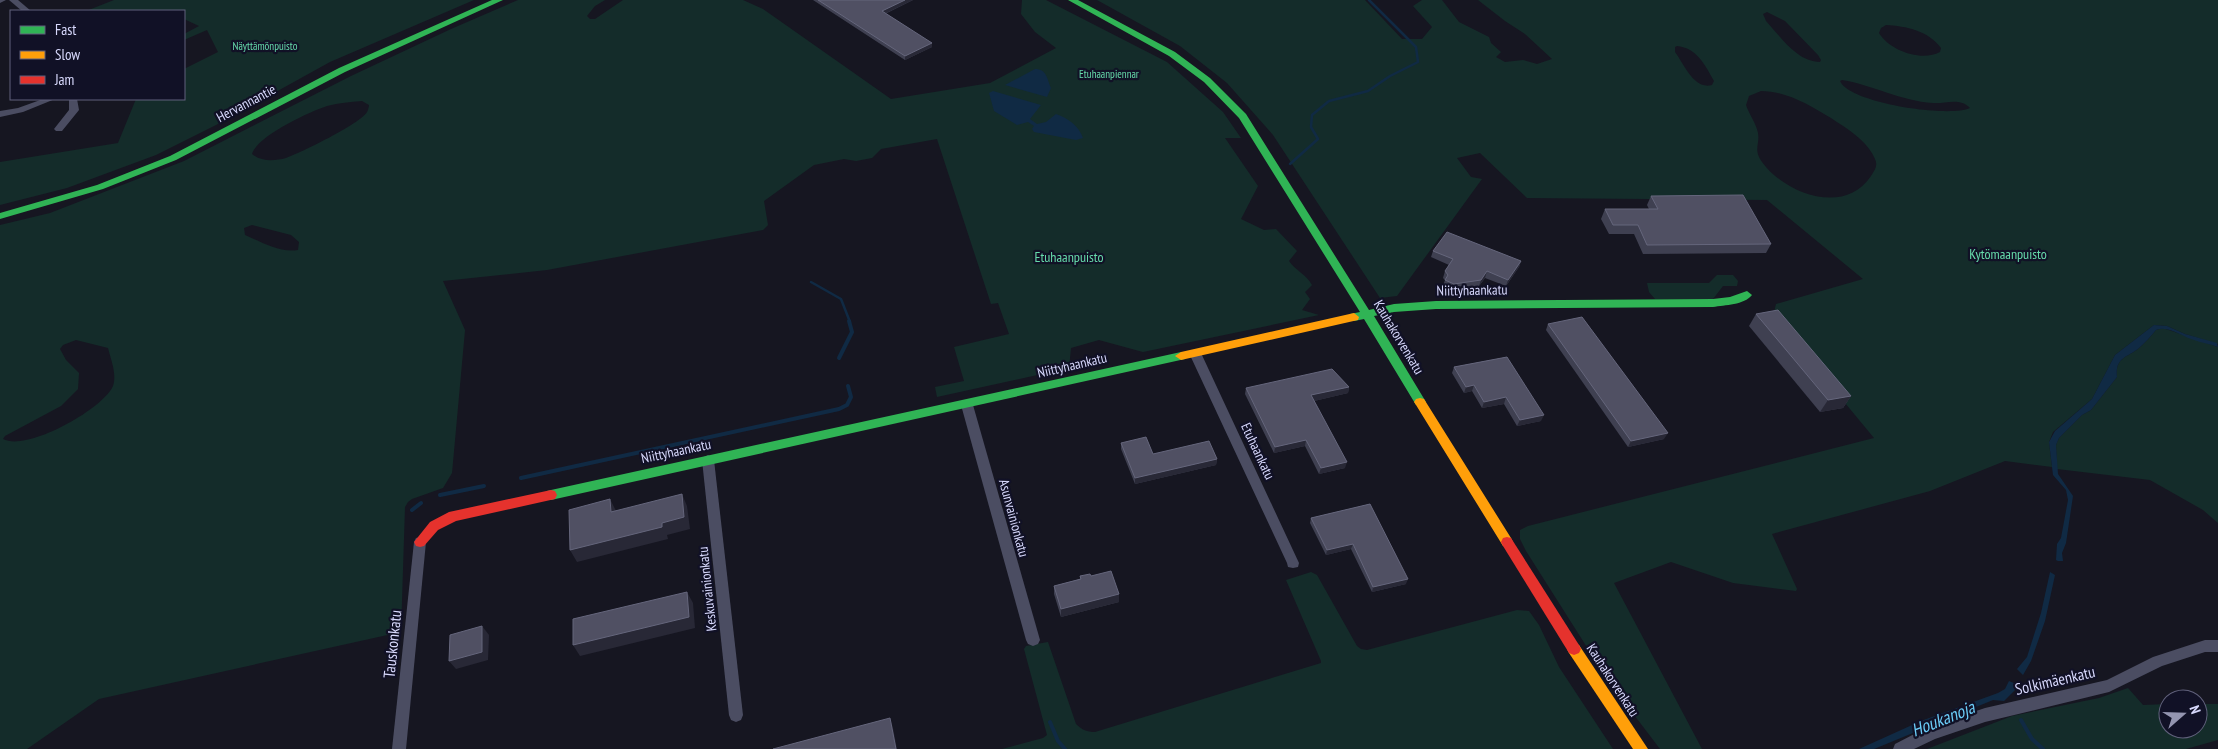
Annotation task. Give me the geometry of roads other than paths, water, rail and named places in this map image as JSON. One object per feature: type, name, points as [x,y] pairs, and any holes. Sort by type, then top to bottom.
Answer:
[{"type":"street","points":[[13,0],[26,10]]},
{"type":"street","name":"Hervannantie","points":[[0,216],[62,200],[153,167],[196,147],[356,64],[500,0]]},
{"type":"street","name":"Kauhakorvenkatu","points":[[1072,0],[1172,54],[1211,83],[1243,116],[1324,242],[1544,602],[1641,749]]},
{"type":"street","points":[[0,114],[20,110],[48,100]]},
{"type":"street","points":[[59,129],[74,110],[73,100]]},
{"type":"street","name":"Niittyhaankatu","points":[[420,542],[433,526],[442,519],[454,516],[1410,306],[1713,303],[1731,301],[1747,296]]},
{"type":"street","name":"Etuhaankatu","points":[[1195,353],[1293,563]]},
{"type":"street","name":"Asunvainionkatu","points":[[966,404],[1033,640]]},
{"type":"street","name":"Keskuvainionkatu","points":[[708,460],[736,715]]},
{"type":"street","name":"Tauskonkatu","points":[[399,749],[420,542]]},
{"type":"street","name":"Solkimäenkatu","points":[[1900,749],[1931,733],[1985,715],[2109,686],[2158,661],[2205,646],[2218,646]]},
{"type":"water","points":[[1035,69],[1042,71],[1047,78],[1051,88],[1047,97],[1005,85]]},
{"type":"water","points":[[993,91],[1041,105],[1030,119],[1037,124],[1046,122],[1056,114],[1072,123],[1079,130],[1083,138],[1076,140],[1034,132],[1032,129],[1034,126],[1028,122],[1017,125],[994,111],[989,93]]},
{"type":"water","points":[[2154,325],[2167,326],[2185,334],[2217,343],[2218,347],[2189,339],[2171,330],[2156,330],[2139,348],[2120,362],[2117,377],[2091,410],[2082,415],[2059,438],[2056,445],[2058,474],[2073,496],[2066,543],[2062,553],[2063,561],[2058,561],[2056,560],[2057,544],[2061,538],[2068,500],[2066,490],[2053,475],[2049,442],[2055,431],[2092,399],[2115,355]]},
{"type":"water","points":[[2050,572],[2055,575],[2045,621],[2031,661],[2023,675],[2017,669],[2027,657],[2041,613]]},
{"type":"water","name":"Houkanoja","points":[[2009,681],[2018,687],[2004,701],[1993,700],[1874,749],[1859,749],[1921,721],[1998,693],[2005,689]]},
{"type":"waterway","points":[[1290,164],[1318,139],[1311,127],[1312,115],[1329,101],[1368,91],[1390,76],[1418,62],[1416,47],[1369,0]]},
{"type":"waterway","points":[[811,282],[841,299],[850,322]]},
{"type":"waterway","points":[[839,358],[852,332],[849,321]]},
{"type":"waterway","points":[[521,478],[839,409],[847,405],[851,397],[848,386]]},
{"type":"waterway","points":[[440,495],[484,486]]},
{"type":"waterway","points":[[412,510],[421,503]]},
{"type":"waterway","points":[[2021,720],[2032,739],[2043,749]]},
{"type":"waterway","points":[[1050,722],[1058,741],[1065,749]]},
{"type":"park label","name":"Näyttämönpuisto","points":[[265,46]]},
{"type":"park label","name":"Etuhaanpiennar","points":[[1109,74]]},
{"type":"park label","name":"Kytömaanpuisto","points":[[2008,254]]},
{"type":"park label","name":"Etuhaanpuisto","points":[[1069,257]]}]
